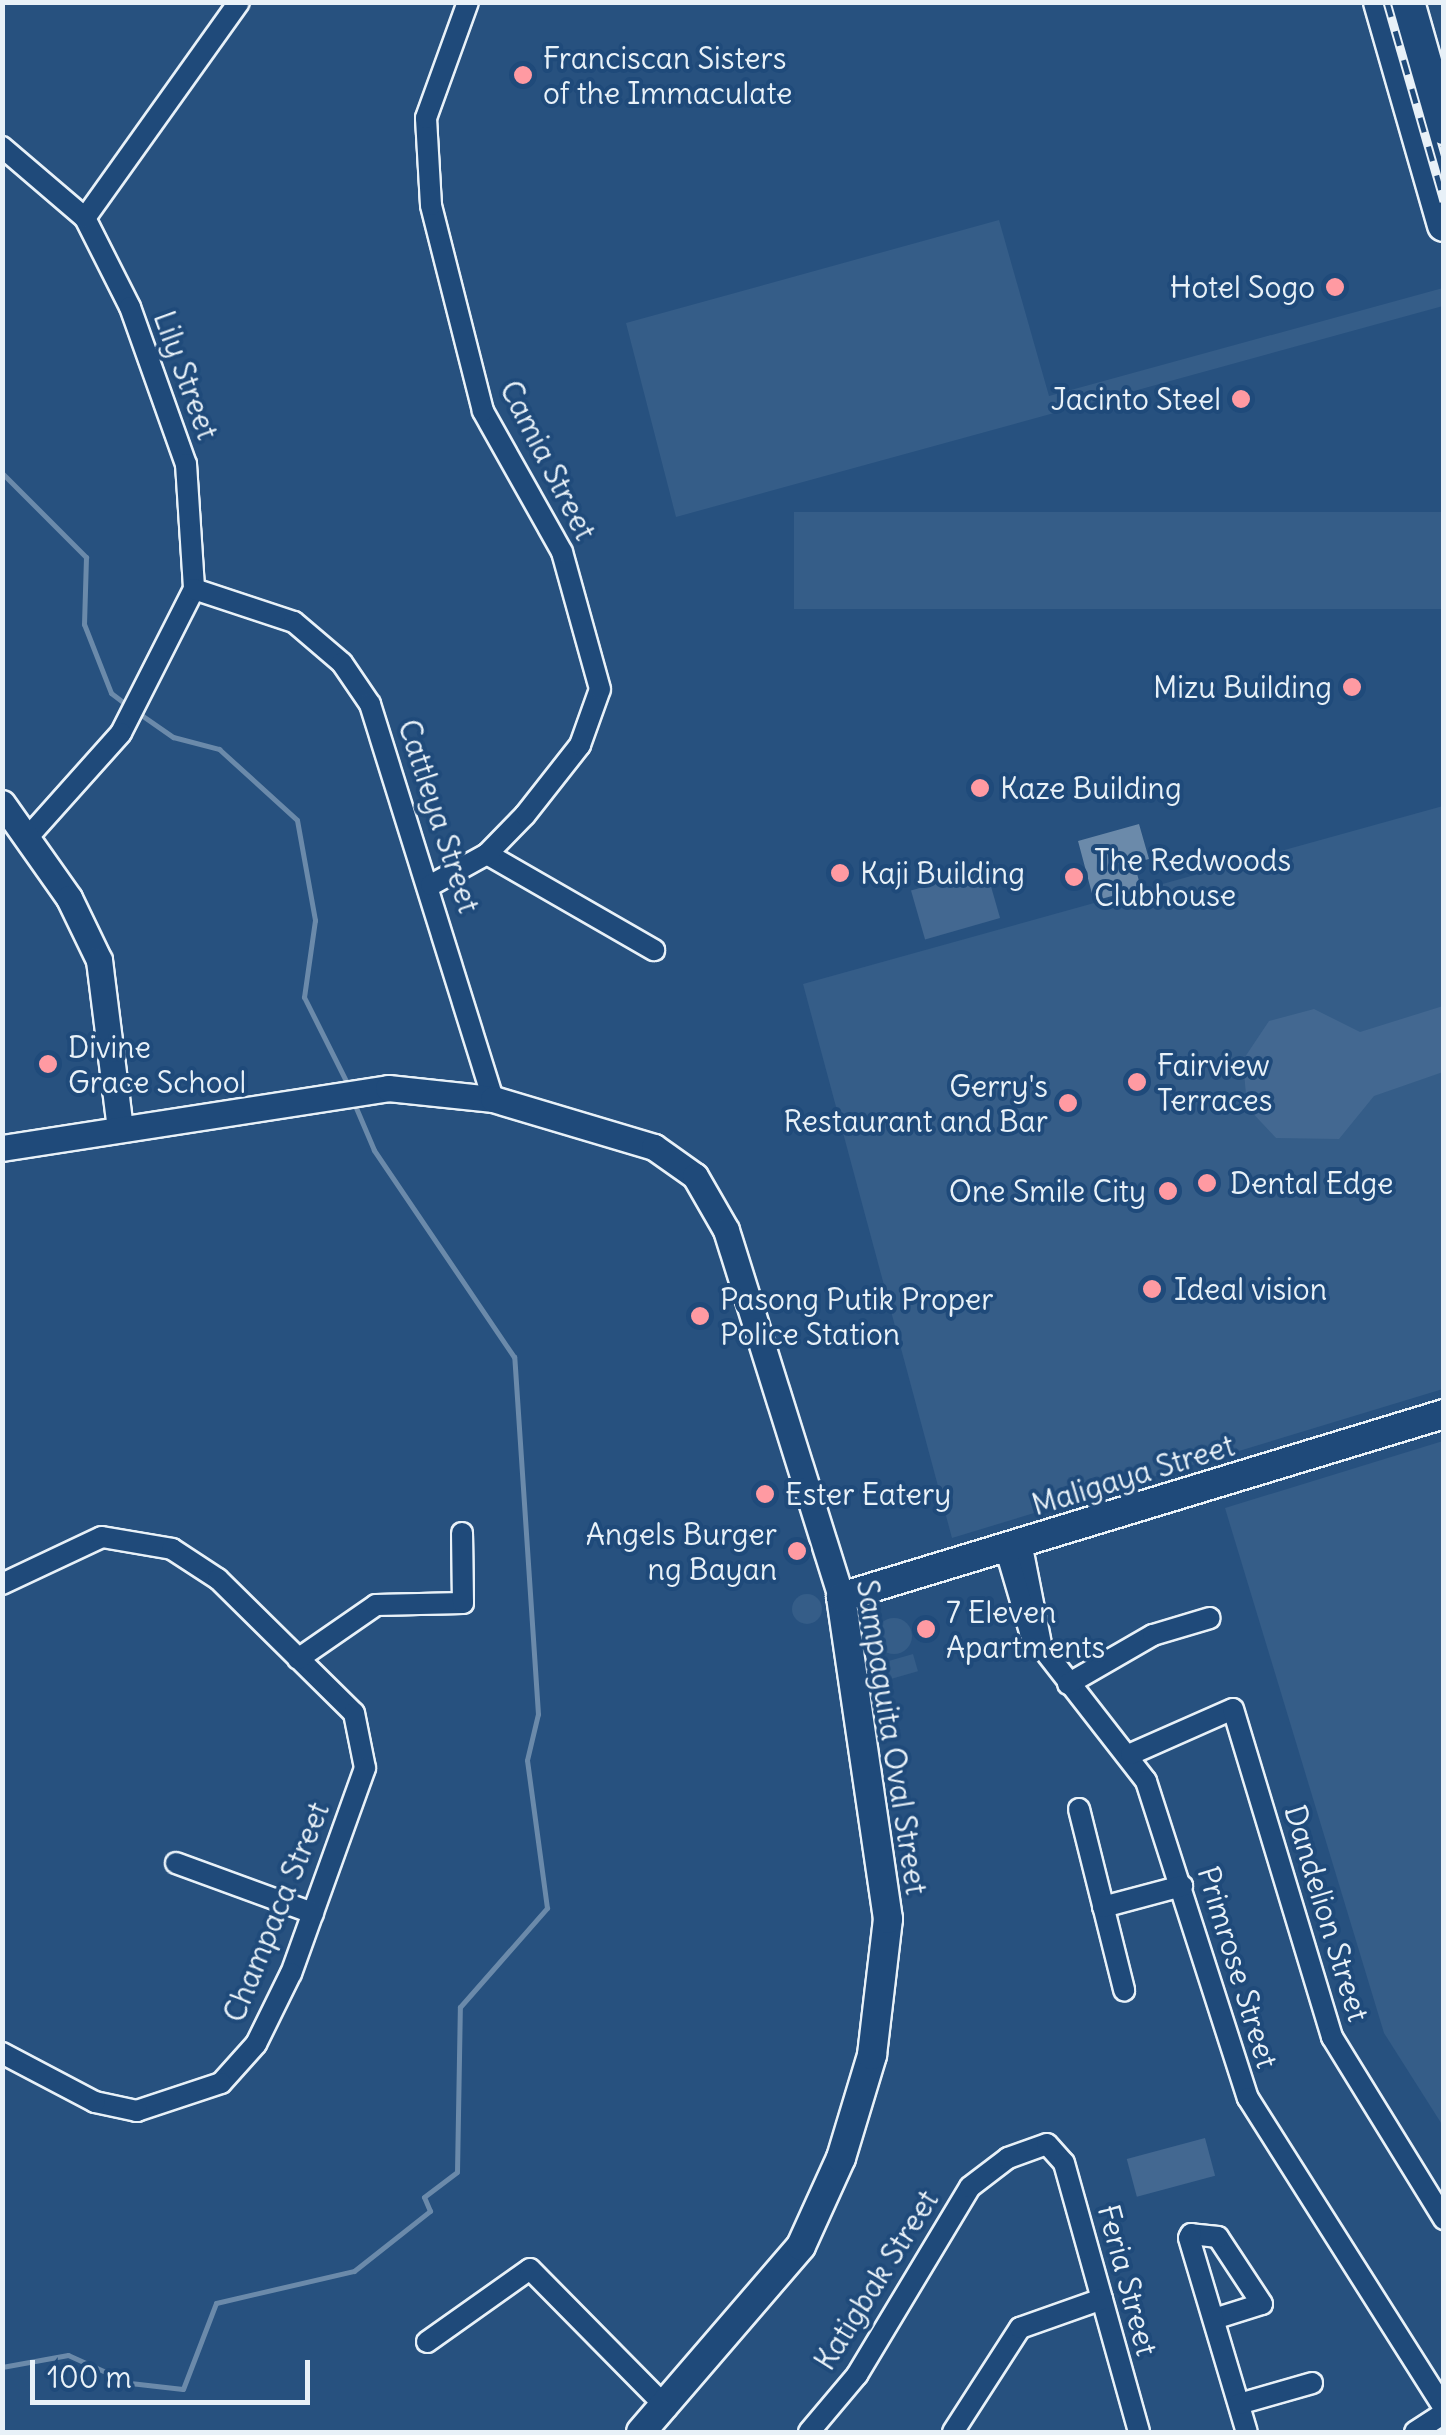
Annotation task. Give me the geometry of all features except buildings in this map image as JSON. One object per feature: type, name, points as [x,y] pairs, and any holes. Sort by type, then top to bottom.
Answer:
[{"type":"main road","points":[[1380,2],[1424,70],[1444,225]]},
{"type":"main road","points":[[1408,2],[1424,70],[1444,128]]},
{"type":"main road","name":"Maligaya Street","points":[[840,1598],[1444,1414]]},
{"type":"main road","name":"Sampaguita Oval Street","points":[[641,2432],[667,2408],[801,2246],[841,2158],[872,2055],[888,1919],[840,1598]]},
{"type":"street","points":[[2,148],[84,218],[239,2]]},
{"type":"street","name":"Camia Street","points":[[431,885],[487,854],[580,745],[600,689],[562,552],[484,410],[431,205],[426,118],[468,2]]},
{"type":"street","name":"Lily Street","points":[[29,836],[121,733],[194,589],[186,464],[172,410],[84,218]]},
{"type":"street","name":"Cattleya Street","points":[[194,589],[294,622],[342,663],[370,704],[431,885],[493,1099]]},
{"type":"street","points":[[2,803],[29,836],[98,960],[120,1128]]},
{"type":"street","points":[[487,854],[654,950]]},
{"type":"street","name":"Sampaguita Oval Street","points":[[2,1148],[388,1088],[493,1099],[654,1147],[710,1194],[840,1598]]},
{"type":"street","points":[[298,1660],[376,1606],[463,1603],[462,1533]]},
{"type":"street","name":"Champaca Street","points":[[2,1584],[102,1537],[139,1540],[196,1562],[354,1713],[364,1742],[365,1768],[313,1914],[256,2044],[221,2083],[190,2098],[137,2111],[95,2102],[2,2053]]},
{"type":"street","name":"Primrose Street","points":[[1013,1545],[1042,1649],[1131,1754],[1182,1886],[1248,2098],[1444,2410]]},
{"type":"street","points":[[1068,1684],[1153,1634],[1210,1618]]},
{"type":"street","name":"Dandelion Street","points":[[1131,1754],[1234,1709],[1332,2037],[1444,2219]]},
{"type":"street","points":[[1079,1810],[1124,1990]]},
{"type":"street","points":[[176,1862],[313,1914]]},
{"type":"street","points":[[1104,1907],[1182,1886]]},
{"type":"street","name":"Feria Street","points":[[1055,2146],[1139,2432]]},
{"type":"street","name":"Katigbak Street","points":[[810,2432],[857,2375],[970,2187],[1022,2151],[1055,2146]]},
{"type":"street","points":[[426,2342],[530,2269],[667,2408]]},
{"type":"street","points":[[953,2432],[1020,2328],[1102,2300]]},
{"type":"street","points":[[1214,2318],[1247,2432]]},
{"type":"street","points":[[1239,2404],[1312,2383]]},
{"type":"street","points":[[1414,2432],[1444,2410]]},
{"type":"shaded area","points":[[999,220],[1049,396],[1443,288],[1443,306],[676,517],[626,323]]},
{"type":"shaded area","points":[[794,512],[1443,512],[1443,609],[794,609]]},
{"type":"shaded area","name":"Fairview Terraces","points":[[1443,806],[1443,1389],[952,1538],[803,984]]},
{"type":"shaded area","points":[[1139,824],[1149,859],[1134,863],[1141,888],[1094,901],[1078,841]]},
{"type":"shaded area","points":[[986,869],[1000,918],[925,940],[911,890]]},
{"type":"shaded area","points":[[1443,1006],[1443,1072],[1374,1096],[1339,1139],[1276,1138],[1247,1107],[1243,1060],[1269,1021],[1314,1009],[1360,1032]]},
{"type":"shaded area","points":[[1444,1441],[1443,2126],[1384,2033],[1225,1508]]},
{"type":"shaded area","points":[[807,1594],[821,1603],[822,1609],[813,1623],[807,1624],[793,1615],[792,1609],[801,1595]]},
{"type":"shaded area","points":[[894,1618],[907,1623],[912,1636],[907,1649],[894,1654],[881,1649],[876,1636],[881,1623]]},
{"type":"shaded area","points":[[913,1654],[918,1671],[879,1683],[874,1665]]},
{"type":"shaded area","points":[[1205,2138],[1215,2176],[1137,2197],[1127,2159]]},
{"type":"waterway","points":[[2,473],[86,557],[84,624],[111,693],[128,706]]},
{"type":"waterway","points":[[137,712],[173,737],[219,749],[297,820],[315,920],[304,997],[349,1087]]},
{"type":"waterway","points":[[2,2367],[68,2355],[130,2383],[183,2389],[216,2303],[354,2271],[430,2211],[424,2197],[457,2172],[460,2007],[547,1908],[527,1760],[538,1714],[514,1357],[374,1150],[354,1103]]},
{"type":"railway","points":[[1387,2],[1444,201]]},
{"type":"place","name":"Franciscan Sisters of the Immaculate","points":[[523,75]]},
{"type":"place","name":"Hotel Sogo","points":[[1335,287]]},
{"type":"place","name":"Jacinto Steel","points":[[1241,399]]},
{"type":"place","name":"Mizu Building","points":[[1352,687]]},
{"type":"place","name":"Kaze Building","points":[[980,788]]},
{"type":"place","name":"Kaji Building","points":[[840,873]]},
{"type":"place","name":"The Redwoods Clubhouse","points":[[1074,877]]},
{"type":"place","name":"Divine Grace School","points":[[48,1064]]},
{"type":"place","name":"Fairview Terraces","points":[[1137,1082]]},
{"type":"place","name":"Gerry's Restaurant and Bar","points":[[1068,1103]]},
{"type":"place","name":"Dental Edge","points":[[1207,1183]]},
{"type":"place","name":"One Smile City","points":[[1168,1191]]},
{"type":"place","name":"Ideal vision","points":[[1152,1289]]},
{"type":"place","name":"Pasong Putik Proper Police Station","points":[[700,1316]]},
{"type":"place","name":"Ester Eatery","points":[[765,1494]]},
{"type":"place","name":"Angels Burger ng Bayan","points":[[797,1551]]},
{"type":"place","name":"7 Eleven Apartments","points":[[926,1629]]}]
